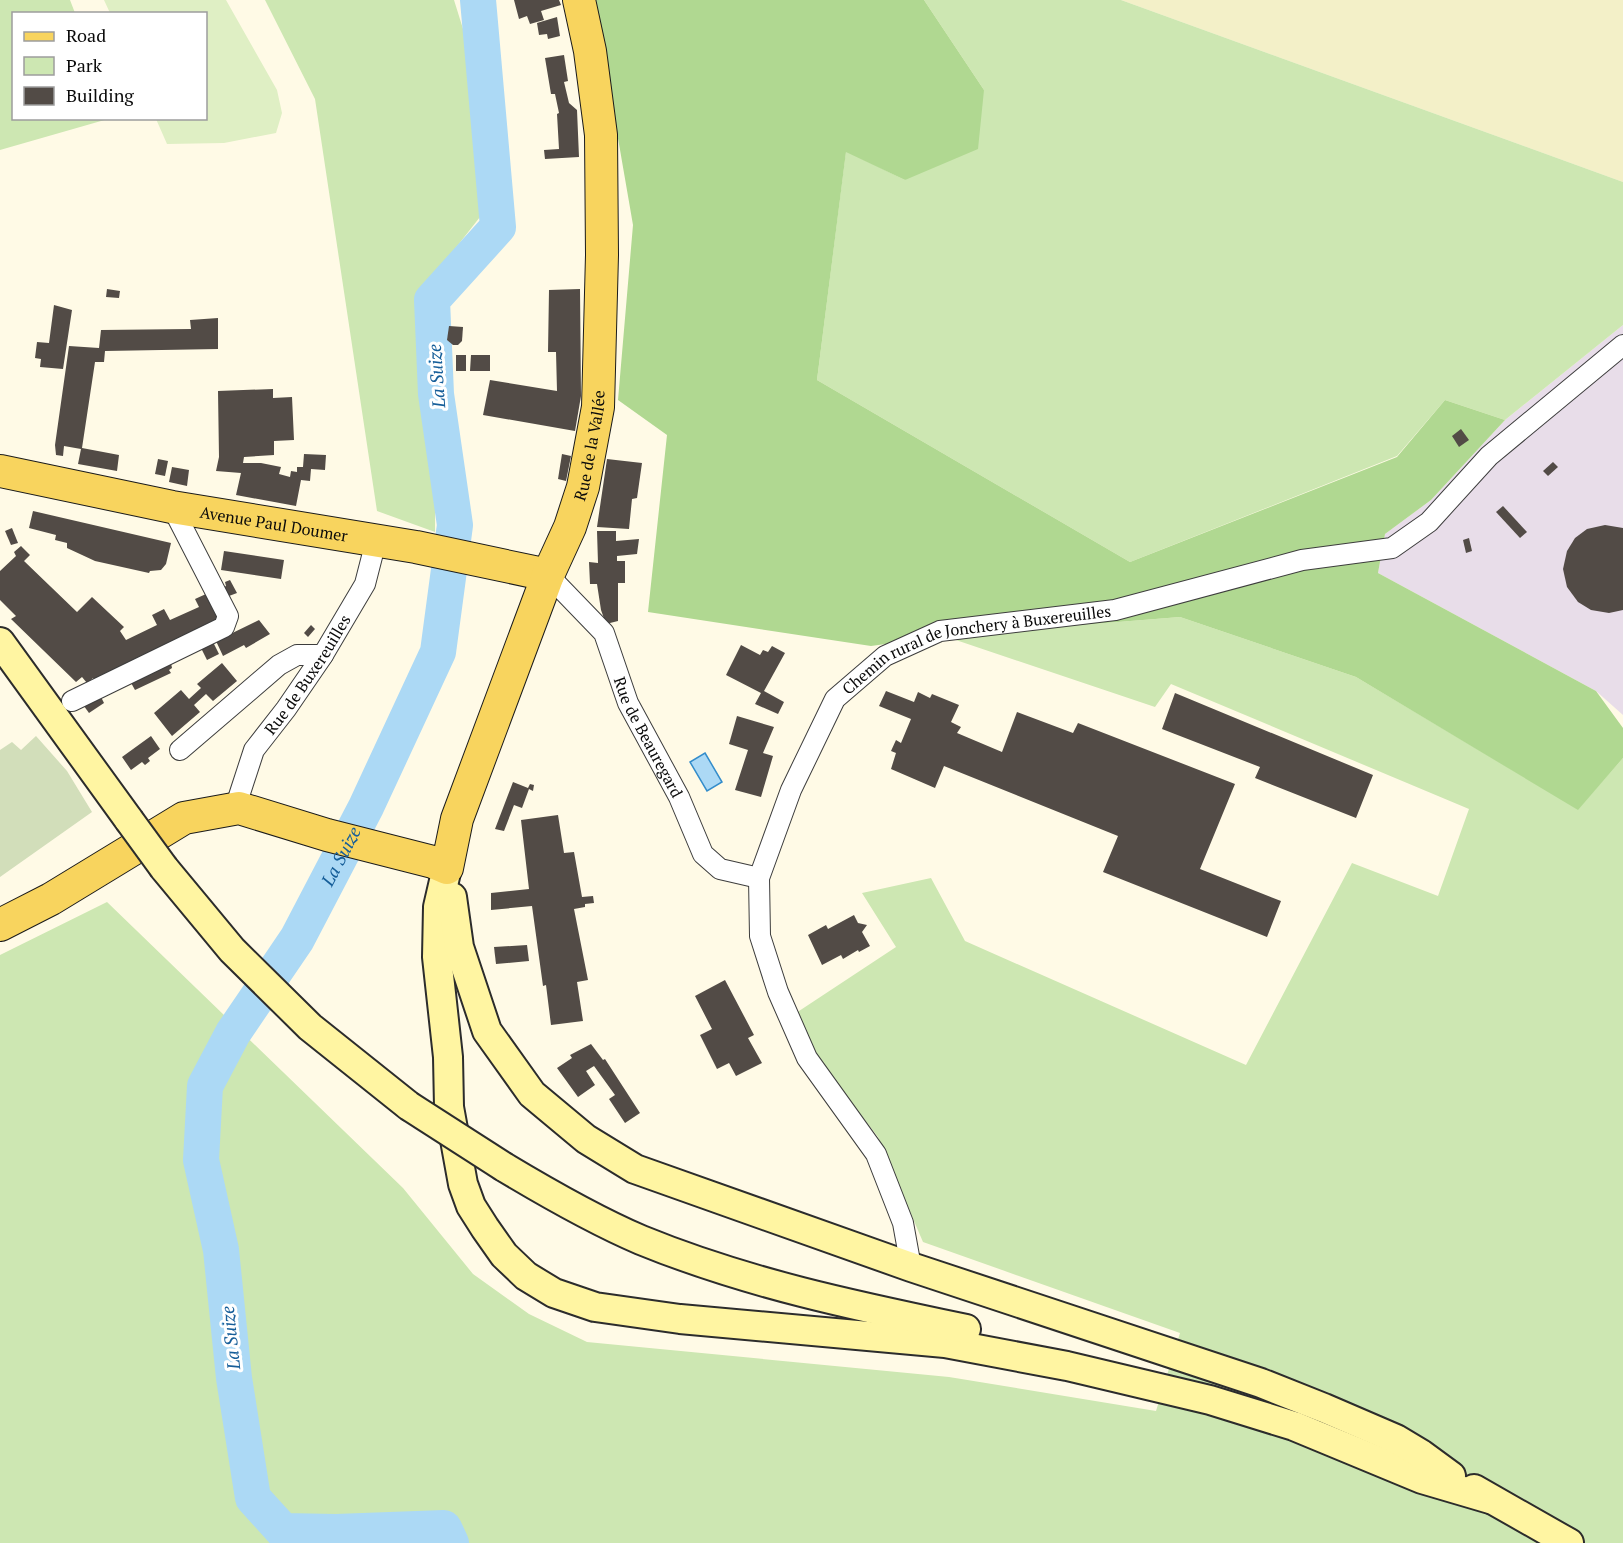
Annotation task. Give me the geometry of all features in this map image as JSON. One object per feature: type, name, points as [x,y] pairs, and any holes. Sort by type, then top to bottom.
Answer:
[{"type":"main road","name":"Rue de la Vallée","points":[[447,868],[458,819],[548,575],[570,527],[583,487],[598,407],[603,234],[601,135],[590,51],[579,0]]},
{"type":"main road","name":"Avenue Paul Doumer","points":[[0,471],[172,507],[416,547],[548,575]]},
{"type":"main road","points":[[0,642],[164,868],[203,916],[269,986],[310,1027],[409,1106],[554,1197],[640,1240],[705,1264],[812,1296],[1173,1372],[1250,1396],[1323,1422],[1450,1476],[1569,1543]]},
{"type":"main road","points":[[0,925],[51,899],[184,818],[239,808],[327,835],[433,862],[447,868]]},
{"type":"main road","points":[[447,868],[459,947],[487,1031],[532,1094],[586,1139],[635,1169],[911,1267],[1261,1383],[1396,1439],[1450,1476]]},
{"type":"main road","points":[[447,868],[438,907],[437,957],[448,1057],[450,1107],[463,1184],[471,1206],[504,1255],[526,1276],[554,1293],[595,1308],[680,1319],[945,1343],[1067,1366],[1210,1400],[1294,1426],[1422,1479],[1490,1499]]},
{"type":"street","name":"Chemin rural de Jonchery à Buxereuilles","points":[[911,1267],[903,1223],[876,1154],[807,1058],[778,992],[760,936],[759,878],[791,790],[835,699],[885,656],[940,631],[1115,610],[1302,560],[1392,548],[1428,522],[1489,456],[1623,345]]},
{"type":"street","points":[[72,701],[224,627],[228,616],[172,507]]},
{"type":"street","name":"Rue de Buxereuilles","points":[[239,808],[239,796],[254,750],[323,655],[365,584],[376,541]]},
{"type":"street","name":"Rue de Beauregard","points":[[548,575],[603,633],[628,703],[679,797],[703,854],[720,869],[759,878]]},
{"type":"street","points":[[180,750],[279,665],[297,655],[323,655]]},
{"type":"shaded area","points":[[1121,0],[1623,0],[1623,182]]},
{"type":"shaded area","points":[[1623,325],[1623,715],[1596,691],[1378,573],[1385,534],[1431,500],[1505,420]]},
{"type":"green space","points":[[0,0],[70,0],[75,12],[12,12],[12,120],[105,120],[0,150]]},
{"type":"green space","points":[[104,0],[226,0],[277,90],[282,113],[276,133],[224,143],[167,144],[156,120],[207,120],[207,12],[110,12]]},
{"type":"green space","points":[[265,0],[454,0],[468,45],[487,208],[436,273],[435,532],[377,511],[315,99]]},
{"type":"green space","points":[[596,0],[924,0],[984,90],[978,149],[905,180],[846,152],[817,380],[1130,562],[1397,457],[1445,400],[1505,420],[1431,500],[1385,534],[1378,573],[1596,691],[1623,728],[1623,758],[1578,810],[1356,677],[1180,617],[944,636],[871,646],[648,612],[667,435],[618,400],[633,225]]},
{"type":"green space","points":[[924,0],[1121,0],[1623,182],[1623,325],[1505,420],[1445,400],[1397,456],[1130,562],[817,380],[846,151],[905,180],[984,90]]},
{"type":"green space","points":[[1180,617],[1356,677],[1578,809],[1623,758],[1623,1543],[0,1543],[0,955],[107,902],[403,1188],[473,1274],[529,1314],[587,1342],[949,1377],[1156,1411],[1180,1333],[923,1242],[878,1137],[816,1057],[796,1013],[896,947],[862,893],[931,878],[965,941],[1246,1065],[1352,863],[1438,896],[1469,809],[1171,684],[1155,707],[944,636]]},
{"type":"green space","points":[[36,736],[67,771],[92,812],[0,877],[0,750],[12,742],[21,750]]},
{"type":"water","points":[[705,753],[722,782],[707,791],[690,762]]},
{"type":"building","points":[[514,0],[559,0],[561,5],[541,11],[544,20],[530,24],[527,16],[519,19]]},
{"type":"building","points":[[557,17],[560,36],[548,39],[547,34],[539,35],[537,23]]},
{"type":"building","points":[[564,55],[568,81],[564,82],[569,103],[577,110],[579,157],[545,159],[544,150],[559,149],[557,114],[559,113],[555,94],[551,94],[545,58]]},
{"type":"building","points":[[107,289],[120,291],[119,298],[106,297]]},
{"type":"building","points":[[580,289],[581,396],[575,431],[483,415],[490,380],[557,391],[556,352],[548,352],[549,290]]},
{"type":"building","points":[[54,305],[72,310],[63,369],[40,367],[41,359],[35,358],[37,342],[49,343]]},
{"type":"building","points":[[218,318],[218,349],[105,351],[104,362],[95,362],[82,448],[119,455],[117,471],[78,464],[81,449],[64,446],[63,456],[56,455],[55,445],[69,346],[99,348],[101,330],[191,329],[190,320]]},
{"type":"building","points":[[449,326],[463,327],[462,341],[458,345],[453,345],[447,340]]},
{"type":"building","points":[[456,355],[466,355],[466,371],[456,371]]},
{"type":"building","points":[[471,355],[490,355],[490,371],[470,371]]},
{"type":"building","points":[[273,389],[273,398],[292,397],[294,440],[274,441],[274,455],[244,457],[243,463],[261,463],[281,467],[279,474],[290,477],[291,471],[297,472],[297,467],[303,467],[304,454],[326,455],[325,470],[311,469],[310,481],[301,480],[296,506],[236,495],[241,473],[216,471],[219,457],[218,391]]},
{"type":"building","points":[[1461,429],[1469,440],[1459,447],[1452,436]]},
{"type":"building","points":[[562,454],[571,456],[566,481],[558,479]]},
{"type":"building","points":[[158,459],[168,461],[165,476],[155,474]]},
{"type":"building","points":[[607,459],[642,463],[637,498],[632,499],[629,529],[597,527]]},
{"type":"building","points":[[1553,462],[1558,467],[1548,476],[1543,471]]},
{"type":"building","points":[[172,467],[189,470],[187,486],[169,482]]},
{"type":"building","points":[[1503,506],[1527,532],[1520,538],[1496,512]]},
{"type":"building","points":[[33,511],[171,543],[166,564],[161,570],[149,573],[95,561],[67,548],[67,543],[55,540],[56,535],[29,528]]},
{"type":"building","points":[[1605,525],[1623,528],[1623,610],[1609,613],[1591,610],[1578,602],[1567,587],[1563,569],[1567,551],[1575,538],[1587,529]]},
{"type":"building","points":[[12,528],[18,543],[11,545],[5,531]]},
{"type":"building","points":[[597,531],[616,531],[616,541],[639,539],[637,554],[617,556],[617,561],[625,561],[625,583],[618,583],[618,621],[606,624],[601,610],[597,584],[590,584],[589,562],[598,563]]},
{"type":"building","points":[[1469,538],[1472,551],[1466,553],[1463,540]]},
{"type":"building","points":[[21,546],[30,555],[24,561],[77,612],[92,597],[124,627],[120,631],[126,640],[157,625],[152,615],[164,609],[170,620],[199,607],[195,599],[206,594],[221,621],[96,682],[93,678],[87,683],[82,677],[76,682],[11,619],[16,616],[0,600],[0,571],[16,556],[14,552]]},
{"type":"building","points":[[224,551],[284,560],[281,579],[221,570]]},
{"type":"building","points":[[230,580],[237,593],[229,596],[224,587],[225,582]]},
{"type":"building","points":[[259,620],[270,634],[246,648],[244,645],[223,656],[216,641]]},
{"type":"building","points":[[311,625],[315,629],[308,637],[304,633]]},
{"type":"building","points":[[213,642],[219,654],[207,660],[201,648]]},
{"type":"building","points":[[741,645],[760,655],[763,650],[768,652],[772,646],[785,653],[764,691],[784,702],[778,714],[755,704],[761,693],[726,675]]},
{"type":"building","points":[[171,663],[172,668],[169,670],[171,673],[135,690],[130,681]]},
{"type":"building","points":[[222,663],[237,681],[213,701],[206,694],[194,705],[200,712],[172,736],[154,713],[181,690],[189,699],[201,688],[197,684]]},
{"type":"building","points":[[886,691],[914,702],[918,692],[930,698],[932,694],[959,705],[951,722],[961,727],[957,733],[1002,752],[1017,712],[1073,733],[1078,723],[1235,784],[1200,869],[1281,901],[1267,937],[1103,872],[1118,836],[944,766],[935,788],[891,769],[896,753],[891,751],[896,740],[901,743],[911,719],[879,706]]},
{"type":"building","points":[[99,693],[104,703],[89,713],[81,702]]},
{"type":"building","points":[[1175,693],[1373,775],[1356,818],[1255,778],[1260,767],[1162,729]]},
{"type":"building","points":[[737,716],[774,727],[763,753],[773,756],[761,797],[735,790],[748,750],[729,744]]},
{"type":"building","points":[[151,736],[160,749],[148,758],[150,761],[145,765],[142,762],[131,770],[122,757]]},
{"type":"building","points":[[513,782],[528,788],[530,784],[534,785],[533,791],[529,789],[522,808],[514,805],[504,831],[495,829]]},
{"type":"building","points":[[558,815],[564,853],[574,852],[582,897],[593,896],[594,903],[574,909],[588,980],[577,982],[583,1021],[551,1025],[532,906],[491,910],[491,893],[529,889],[521,820]]},
{"type":"building","points":[[854,915],[858,923],[867,925],[862,932],[870,946],[843,959],[841,955],[822,965],[808,935],[826,925],[828,929]]},
{"type":"building","points":[[527,945],[529,961],[496,964],[494,947]]},
{"type":"building","points":[[725,980],[754,1035],[748,1038],[762,1063],[736,1076],[729,1063],[717,1069],[700,1035],[712,1029],[695,996]]},
{"type":"building","points":[[591,1044],[603,1060],[605,1059],[640,1113],[625,1123],[609,1099],[615,1095],[594,1066],[586,1071],[595,1085],[578,1097],[557,1068],[572,1058],[570,1055]]},
{"type":"waterway","name":"La Suize","points":[[451,1543],[444,1528],[336,1532],[283,1531],[253,1498],[234,1378],[221,1250],[201,1160],[205,1086],[233,1033],[297,939],[366,807],[438,652],[455,525],[436,394],[432,300],[498,227],[478,0]]}]
